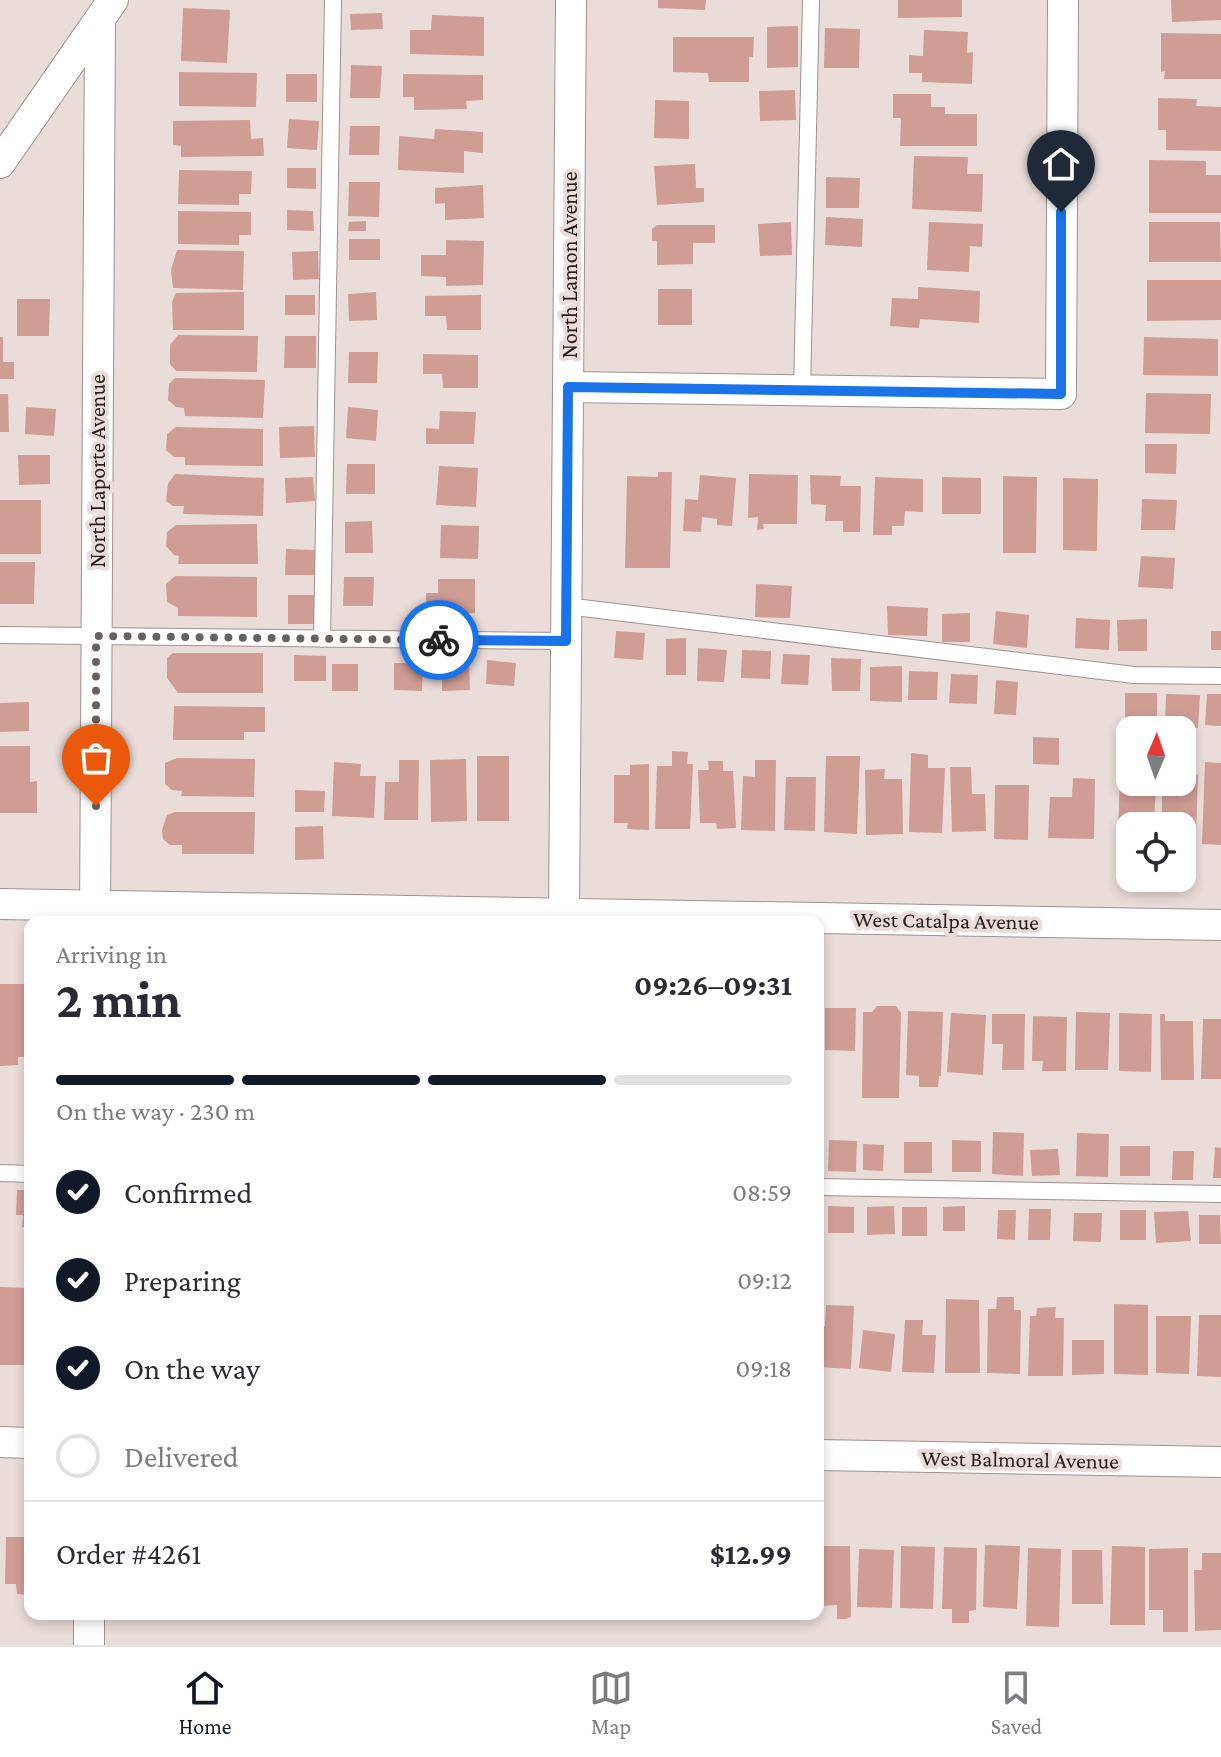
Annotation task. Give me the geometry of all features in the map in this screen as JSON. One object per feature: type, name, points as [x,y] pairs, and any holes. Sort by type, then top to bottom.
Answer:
[{"type":"street","name":"North Lamon Avenue","points":[[564,913],[571,0]]},
{"type":"street","points":[[568,387],[1061,394],[1063,0]]},
{"type":"street","points":[[0,163],[106,10]]},
{"type":"street","name":"North Laporte Avenue","points":[[95,914],[106,10]]},
{"type":"street","name":"West Catalpa Avenue","points":[[0,904],[95,914],[564,913],[728,916]]},
{"type":"street","name":"West Catalpa Avenue","points":[[824,918],[1221,925]]},
{"type":"street","points":[[0,1442],[24,1443]]},
{"type":"street","name":"West Balmoral Avenue","points":[[824,1455],[1221,1462]]},
{"type":"street","points":[[89,1620],[89,1645]]},
{"type":"lane","points":[[322,639],[333,0]]},
{"type":"lane","points":[[802,390],[811,0]]},
{"type":"lane","points":[[566,606],[1134,675],[1221,676]]},
{"type":"lane","points":[[0,635],[566,641]]},
{"type":"lane","points":[[0,1173],[24,1174]]},
{"type":"lane","points":[[824,1187],[1221,1194]]},
{"type":"building","points":[[658,0],[706,0],[705,10],[658,8]]},
{"type":"building","points":[[898,0],[962,0],[962,17],[898,18]]},
{"type":"building","points":[[1171,0],[1221,0],[1221,20],[1172,22]]},
{"type":"building","points":[[183,8],[230,10],[227,63],[181,61]]},
{"type":"building","points":[[382,13],[383,29],[351,30],[350,14]]},
{"type":"building","points":[[432,15],[484,17],[484,56],[410,54],[410,30],[431,30]]},
{"type":"building","points":[[798,26],[798,67],[767,68],[767,27]]},
{"type":"building","points":[[825,28],[860,29],[859,68],[824,68]]},
{"type":"building","points":[[924,30],[968,32],[967,53],[973,52],[972,84],[922,82],[922,73],[909,73],[909,55],[923,56]]},
{"type":"building","points":[[1161,33],[1221,34],[1221,79],[1164,79],[1165,71],[1161,72]]},
{"type":"building","points":[[673,37],[754,37],[753,57],[749,57],[749,82],[709,82],[708,73],[673,72]]},
{"type":"building","points":[[351,65],[382,66],[380,98],[350,98]]},
{"type":"building","points":[[179,72],[257,73],[256,107],[179,106]]},
{"type":"building","points":[[286,74],[317,74],[317,102],[286,102]]},
{"type":"building","points":[[403,74],[483,75],[483,100],[466,101],[467,109],[414,110],[414,97],[403,97]]},
{"type":"building","points":[[795,90],[796,120],[760,121],[759,91]]},
{"type":"building","points":[[893,94],[931,94],[931,107],[945,107],[945,114],[977,114],[977,146],[900,146],[901,118],[893,118]]},
{"type":"building","points":[[1158,98],[1197,99],[1196,106],[1221,107],[1221,151],[1166,150],[1166,130],[1158,130]]},
{"type":"building","points":[[655,100],[689,101],[689,139],[654,138]]},
{"type":"building","points":[[289,119],[319,121],[317,150],[287,148]]},
{"type":"building","points":[[250,120],[251,139],[263,138],[264,156],[181,157],[181,146],[173,145],[173,121]]},
{"type":"building","points":[[350,126],[380,126],[379,155],[349,155]]},
{"type":"building","points":[[435,129],[483,132],[483,153],[464,151],[464,173],[398,170],[399,136],[434,139]]},
{"type":"building","points":[[914,156],[968,157],[967,174],[983,174],[982,212],[912,209]]},
{"type":"building","points":[[1149,160],[1206,161],[1206,175],[1221,175],[1221,213],[1149,213]]},
{"type":"building","points":[[695,164],[696,188],[704,188],[704,202],[657,205],[654,166]]},
{"type":"building","points":[[287,168],[316,168],[316,189],[287,188]]},
{"type":"building","points":[[179,170],[252,171],[251,194],[239,194],[239,205],[178,204]]},
{"type":"building","points":[[826,177],[860,178],[859,208],[826,208]]},
{"type":"building","points":[[349,182],[380,182],[379,217],[348,216]]},
{"type":"building","points":[[483,185],[484,218],[445,220],[445,203],[435,204],[435,188]]},
{"type":"building","points":[[287,210],[313,211],[314,231],[287,230]]},
{"type":"building","points":[[178,211],[251,212],[251,235],[239,235],[239,245],[178,244]]},
{"type":"building","points":[[826,217],[863,219],[862,247],[825,245]]},
{"type":"building","points":[[366,221],[366,231],[348,231],[349,222]]},
{"type":"building","points":[[791,222],[792,255],[760,256],[758,224]]},
{"type":"building","points":[[929,222],[983,224],[982,247],[970,246],[969,272],[927,270]]},
{"type":"building","points":[[1149,222],[1220,222],[1221,262],[1149,262]]},
{"type":"building","points":[[657,225],[715,225],[715,243],[693,243],[693,264],[657,265],[657,241],[652,241],[652,229]]},
{"type":"building","points":[[349,239],[380,239],[380,260],[349,260]]},
{"type":"building","points":[[446,240],[484,241],[483,285],[446,286],[446,277],[421,276],[421,255],[446,255]]},
{"type":"building","points":[[177,250],[244,251],[243,290],[173,288],[171,270]]},
{"type":"building","points":[[318,251],[319,279],[293,280],[292,252]]},
{"type":"building","points":[[1147,280],[1221,280],[1221,320],[1147,321]]},
{"type":"building","points":[[918,287],[980,291],[979,323],[920,319],[919,328],[890,326],[892,298],[918,299]]},
{"type":"building","points":[[658,289],[692,289],[692,325],[658,325]]},
{"type":"building","points":[[244,292],[244,330],[173,330],[172,302],[176,293]]},
{"type":"building","points":[[376,292],[377,320],[349,321],[348,294]]},
{"type":"building","points":[[285,295],[315,295],[315,315],[285,315]]},
{"type":"building","points":[[481,295],[481,330],[447,330],[446,316],[425,316],[425,296]]},
{"type":"building","points":[[17,299],[50,299],[49,336],[17,336]]},
{"type":"building","points":[[178,335],[258,336],[257,372],[176,371],[170,364],[170,345]]},
{"type":"building","points":[[285,336],[316,336],[316,368],[284,368]]},
{"type":"building","points":[[0,337],[3,337],[3,362],[14,362],[14,379],[0,379]]},
{"type":"building","points":[[1144,337],[1218,339],[1218,376],[1143,375]]},
{"type":"building","points":[[349,352],[378,352],[377,383],[348,383]]},
{"type":"building","points":[[423,354],[478,355],[478,388],[443,388],[442,374],[423,374]]},
{"type":"building","points":[[175,378],[265,380],[263,418],[185,416],[184,408],[176,407],[168,400],[169,384]]},
{"type":"building","points":[[1146,393],[1211,394],[1210,434],[1145,433]]},
{"type":"building","points":[[0,394],[8,394],[9,432],[0,432]]},
{"type":"building","points":[[26,407],[56,409],[54,436],[25,434]]},
{"type":"building","points":[[348,407],[378,410],[376,441],[346,438]]},
{"type":"building","points":[[440,411],[476,412],[474,444],[426,444],[426,428],[439,429]]},
{"type":"building","points":[[314,426],[315,457],[280,458],[279,427]]},
{"type":"building","points":[[176,427],[263,429],[263,466],[185,465],[185,457],[174,457],[166,450],[167,434]]},
{"type":"building","points":[[1145,444],[1177,444],[1176,474],[1145,473]]},
{"type":"building","points":[[18,455],[50,455],[50,484],[19,485]]},
{"type":"building","points":[[347,464],[375,464],[375,494],[346,494]]},
{"type":"building","points":[[439,466],[478,468],[476,507],[436,505]]},
{"type":"building","points":[[658,472],[672,472],[670,568],[625,568],[627,476],[658,477]]},
{"type":"building","points":[[175,474],[264,478],[263,516],[183,514],[184,506],[173,506],[166,501],[168,484]]},
{"type":"building","points":[[749,474],[798,475],[797,524],[763,524],[764,529],[757,530],[758,517],[748,518]]},
{"type":"building","points":[[700,475],[736,478],[732,526],[717,525],[717,519],[702,517],[701,532],[683,531],[685,499],[698,500]]},
{"type":"building","points":[[810,475],[841,476],[840,486],[861,486],[860,532],[843,532],[843,521],[825,521],[826,505],[811,504]]},
{"type":"building","points":[[1003,476],[1037,477],[1036,553],[1003,553]]},
{"type":"building","points":[[313,477],[315,501],[286,503],[285,478]]},
{"type":"building","points":[[875,477],[923,479],[923,512],[905,511],[904,526],[892,526],[892,535],[873,535]]},
{"type":"building","points":[[942,477],[981,478],[981,514],[942,514]]},
{"type":"building","points":[[1063,478],[1098,479],[1097,551],[1063,550]]},
{"type":"building","points":[[1142,499],[1177,500],[1175,530],[1141,530]]},
{"type":"building","points":[[0,500],[41,500],[41,554],[0,554]]},
{"type":"building","points":[[372,521],[373,553],[345,553],[345,522]]},
{"type":"building","points":[[257,524],[258,564],[178,564],[179,556],[166,546],[167,532],[176,525]]},
{"type":"building","points":[[441,525],[479,526],[478,559],[440,558]]},
{"type":"building","points":[[286,549],[315,550],[315,575],[285,575]]},
{"type":"building","points":[[1141,556],[1175,558],[1173,589],[1138,587]]},
{"type":"building","points":[[0,562],[35,562],[34,604],[0,604]]},
{"type":"building","points":[[175,576],[257,577],[257,617],[178,616],[178,608],[167,602],[166,584]]},
{"type":"building","points":[[344,577],[374,577],[373,606],[343,606]]},
{"type":"building","points":[[438,579],[475,579],[475,613],[439,613],[438,609],[426,609],[426,593],[438,593]]},
{"type":"building","points":[[756,584],[792,586],[790,618],[755,617]]},
{"type":"building","points":[[288,595],[315,595],[315,624],[288,624]]},
{"type":"building","points":[[887,606],[928,608],[927,636],[888,635]]},
{"type":"building","points":[[996,611],[1029,615],[1027,648],[993,644]]},
{"type":"building","points":[[970,613],[970,642],[942,642],[942,614]]},
{"type":"building","points":[[1076,618],[1110,620],[1109,650],[1075,648]]},
{"type":"building","points":[[1147,619],[1147,651],[1118,651],[1117,620]]},
{"type":"building","points":[[616,631],[645,633],[643,660],[614,658]]},
{"type":"building","points":[[1211,631],[1221,631],[1221,650],[1211,650]]},
{"type":"building","points":[[686,638],[686,675],[666,675],[666,639]]},
{"type":"building","points":[[698,648],[727,650],[724,682],[697,681]]},
{"type":"building","points":[[742,650],[771,651],[770,679],[741,678]]},
{"type":"building","points":[[173,653],[263,653],[263,693],[178,693],[167,678],[167,658]]},
{"type":"building","points":[[783,654],[810,655],[808,685],[781,684]]},
{"type":"building","points":[[294,655],[326,656],[326,681],[294,681]]},
{"type":"building","points":[[831,658],[861,659],[860,691],[832,691]]},
{"type":"building","points":[[487,660],[516,663],[514,686],[486,684]]},
{"type":"building","points":[[469,662],[470,690],[442,691],[442,663]]},
{"type":"building","points":[[394,663],[423,663],[422,691],[394,690]]},
{"type":"building","points":[[332,664],[358,664],[358,691],[332,691]]},
{"type":"building","points":[[902,666],[902,702],[870,701],[870,667]]},
{"type":"building","points":[[909,671],[938,672],[937,700],[908,700]]},
{"type":"building","points":[[951,674],[978,675],[977,704],[949,703]]},
{"type":"building","points":[[996,680],[1018,682],[1016,715],[994,714]]},
{"type":"building","points":[[1125,693],[1157,693],[1157,716],[1125,716]]},
{"type":"building","points":[[1166,694],[1200,695],[1198,728],[1196,716],[1165,716]]},
{"type":"building","points":[[1207,694],[1221,694],[1221,726],[1205,725]]},
{"type":"building","points":[[29,702],[29,731],[0,732],[0,703]]},
{"type":"building","points":[[174,706],[265,707],[265,732],[244,732],[244,740],[173,740]]},
{"type":"building","points":[[1033,737],[1059,738],[1059,765],[1033,764]]},
{"type":"building","points":[[0,746],[30,746],[30,782],[37,781],[37,813],[0,813]]},
{"type":"building","points":[[672,751],[688,752],[687,764],[693,764],[690,829],[655,829],[657,766],[672,766]]},
{"type":"building","points":[[911,753],[928,755],[928,768],[945,768],[942,833],[909,832]]},
{"type":"building","points":[[477,756],[509,756],[509,821],[477,821]]},
{"type":"building","points":[[826,756],[860,756],[857,834],[824,832]]},
{"type":"building","points":[[177,758],[255,759],[254,797],[181,796],[182,791],[172,790],[165,784],[165,763]]},
{"type":"building","points":[[466,759],[467,821],[431,822],[430,760]]},
{"type":"building","points":[[399,760],[419,760],[418,820],[384,820],[385,782],[399,782]]},
{"type":"building","points":[[755,760],[776,760],[775,831],[741,830],[743,776],[755,777]]},
{"type":"building","points":[[708,761],[723,761],[723,771],[733,771],[736,828],[717,829],[716,823],[700,823],[698,770],[709,770]]},
{"type":"building","points":[[334,762],[361,764],[360,776],[376,776],[374,818],[332,816]]},
{"type":"building","points":[[1205,762],[1221,763],[1221,845],[1202,844]]},
{"type":"building","points":[[649,764],[649,830],[627,829],[628,823],[614,823],[614,775],[630,775],[630,765]]},
{"type":"building","points":[[950,767],[971,767],[972,794],[985,794],[986,831],[952,832]]},
{"type":"building","points":[[885,769],[884,779],[902,779],[903,834],[866,835],[865,770]]},
{"type":"building","points":[[1198,775],[1196,835],[1196,812],[1162,812],[1162,796],[1196,796]]},
{"type":"building","points":[[786,777],[816,777],[815,831],[784,830]]},
{"type":"building","points":[[1073,778],[1095,779],[1094,839],[1048,838],[1050,797],[1072,797]]},
{"type":"building","points":[[995,785],[1029,785],[1028,840],[994,839]]},
{"type":"building","points":[[295,790],[325,791],[324,812],[295,812]]},
{"type":"building","points":[[1119,796],[1155,796],[1155,812],[1119,812]]},
{"type":"building","points":[[175,812],[255,812],[254,854],[182,854],[182,845],[170,845],[163,839],[162,830],[167,815]]},
{"type":"building","points":[[323,826],[324,859],[295,860],[295,827]]},
{"type":"building","points":[[0,984],[24,984],[24,1057],[18,1057],[18,1065],[0,1066]]},
{"type":"building","points":[[877,1006],[896,1006],[901,1013],[899,1098],[862,1098],[863,1012],[872,1012]]},
{"type":"building","points":[[825,1008],[856,1008],[855,1051],[825,1050]]},
{"type":"building","points":[[908,1011],[943,1012],[938,1087],[919,1087],[919,1076],[906,1075]]},
{"type":"building","points":[[1076,1012],[1110,1013],[1108,1070],[1075,1070]]},
{"type":"building","points":[[951,1013],[986,1015],[983,1075],[947,1072]]},
{"type":"building","points":[[1119,1013],[1152,1014],[1151,1072],[1119,1071]]},
{"type":"building","points":[[992,1014],[1025,1014],[1024,1070],[1002,1070],[1003,1044],[992,1044]]},
{"type":"building","points":[[1160,1014],[1165,1014],[1165,1021],[1193,1021],[1194,1080],[1161,1080]]},
{"type":"building","points":[[1033,1016],[1067,1017],[1066,1071],[1042,1071],[1043,1061],[1032,1061]]},
{"type":"building","points":[[1203,1019],[1221,1019],[1221,1079],[1201,1079]]},
{"type":"building","points":[[993,1132],[1024,1133],[1023,1176],[992,1174]]},
{"type":"building","points":[[1077,1133],[1109,1134],[1108,1177],[1076,1176]]},
{"type":"building","points":[[829,1140],[857,1141],[856,1172],[828,1171]]},
{"type":"building","points":[[952,1140],[981,1141],[981,1172],[952,1172]]},
{"type":"building","points":[[904,1142],[932,1142],[932,1173],[904,1173]]},
{"type":"building","points":[[863,1144],[884,1145],[883,1171],[863,1170]]},
{"type":"building","points":[[1120,1146],[1150,1146],[1150,1176],[1120,1176]]},
{"type":"building","points":[[1215,1147],[1221,1148],[1221,1178],[1213,1178]]},
{"type":"building","points":[[1058,1149],[1060,1175],[1032,1176],[1030,1150]]},
{"type":"building","points":[[1173,1151],[1194,1151],[1193,1180],[1172,1180]]},
{"type":"building","points":[[17,1190],[24,1190],[24,1227],[23,1215],[16,1215]]},
{"type":"building","points":[[828,1206],[854,1207],[854,1233],[828,1233]]},
{"type":"building","points":[[894,1206],[895,1234],[867,1235],[867,1207]]},
{"type":"building","points":[[965,1206],[965,1231],[943,1231],[943,1207]]},
{"type":"building","points":[[902,1207],[927,1207],[927,1236],[902,1236]]},
{"type":"building","points":[[1029,1209],[1051,1209],[1050,1240],[1028,1240]]},
{"type":"building","points":[[998,1210],[1016,1210],[1015,1240],[997,1239]]},
{"type":"building","points":[[1120,1210],[1146,1210],[1146,1240],[1120,1240]]},
{"type":"building","points":[[1188,1211],[1191,1241],[1156,1243],[1154,1212]]},
{"type":"building","points":[[1074,1213],[1102,1213],[1101,1242],[1073,1241]]},
{"type":"building","points":[[1199,1215],[1220,1215],[1221,1244],[1199,1244]]},
{"type":"building","points":[[0,1287],[24,1288],[24,1365],[0,1365]]},
{"type":"building","points":[[997,1297],[1014,1297],[1014,1310],[1021,1310],[1020,1374],[987,1373],[988,1309],[996,1309]]},
{"type":"building","points":[[946,1299],[979,1300],[980,1373],[945,1373]]},
{"type":"building","points":[[1114,1304],[1148,1305],[1148,1375],[1114,1374]]},
{"type":"building","points":[[826,1305],[854,1306],[851,1369],[824,1367]]},
{"type":"building","points":[[1056,1307],[1055,1318],[1064,1318],[1063,1376],[1028,1376],[1030,1316],[1036,1316],[1037,1308]]},
{"type":"building","points":[[1199,1315],[1221,1315],[1221,1377],[1197,1376]]},
{"type":"building","points":[[1156,1316],[1191,1316],[1189,1374],[1156,1373]]},
{"type":"building","points":[[905,1320],[923,1320],[922,1335],[936,1335],[934,1373],[902,1372]]},
{"type":"building","points":[[863,1330],[895,1334],[891,1372],[859,1368]]},
{"type":"building","points":[[1072,1340],[1104,1340],[1104,1374],[1072,1375]]},
{"type":"building","points":[[6,1537],[24,1537],[24,1595],[17,1594],[16,1584],[5,1584]]},
{"type":"building","points":[[985,1545],[1020,1546],[1017,1609],[983,1607]]},
{"type":"building","points":[[824,1546],[850,1546],[851,1617],[837,1619],[837,1605],[824,1606]]},
{"type":"building","points":[[901,1546],[935,1547],[933,1609],[900,1608]]},
{"type":"building","points":[[1112,1546],[1145,1547],[1145,1625],[1110,1625]]},
{"type":"building","points":[[944,1547],[977,1548],[976,1610],[969,1611],[969,1623],[952,1623],[952,1609],[942,1609]]},
{"type":"building","points":[[1028,1548],[1061,1549],[1059,1627],[1026,1626]]},
{"type":"building","points":[[1188,1548],[1188,1632],[1163,1632],[1163,1610],[1149,1610],[1149,1549]]},
{"type":"building","points":[[859,1549],[894,1550],[892,1608],[857,1607]]},
{"type":"building","points":[[1072,1550],[1102,1550],[1103,1604],[1072,1604]]},
{"type":"building","points":[[1202,1553],[1221,1553],[1221,1630],[1195,1631],[1194,1570],[1202,1570]]},
{"type":"way so far","points":[[96,806],[96,636],[439,640]]},
{"type":"route","points":[[439,640],[566,641],[568,387],[1061,394],[1061,212]]}]
